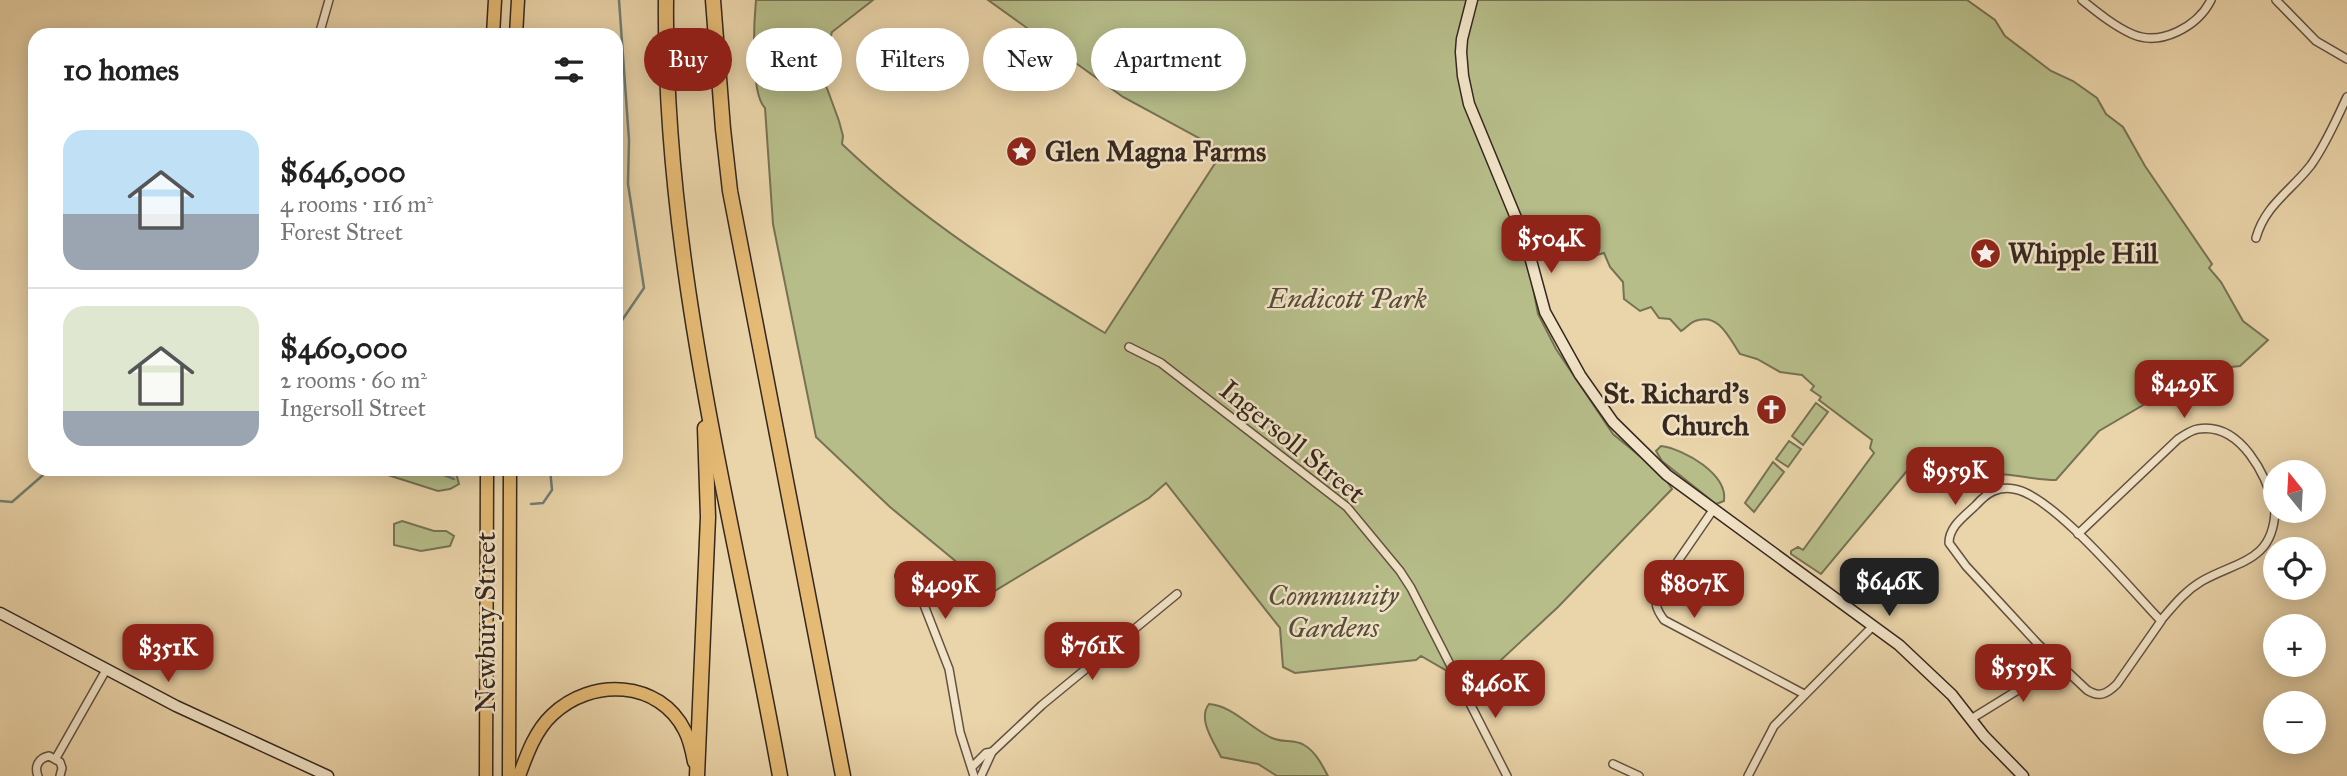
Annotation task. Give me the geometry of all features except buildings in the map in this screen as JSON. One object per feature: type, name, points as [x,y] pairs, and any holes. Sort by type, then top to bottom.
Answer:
[{"type":"highway","points":[[666,0],[674,166],[685,267],[701,366],[780,776]]},
{"type":"highway","points":[[713,0],[730,191],[843,776]]},
{"type":"highway","points":[[697,776],[708,517],[701,366]]},
{"type":"main road","points":[[493,28],[495,0]]},
{"type":"main road","points":[[516,28],[518,0]]},
{"type":"main road","name":"Newbury Street","points":[[486,776],[487,476]]},
{"type":"main road","name":"Newbury Street","points":[[509,776],[510,476]]},
{"type":"main road","points":[[519,776],[536,736],[553,714],[582,695],[613,688],[642,692],[654,697],[669,709],[685,731],[697,776]]},
{"type":"street","points":[[321,28],[329,0]]},
{"type":"street","points":[[1472,0],[1462,39],[1465,89],[1477,125],[1526,242],[1545,312],[1575,369],[1614,422],[1667,475],[1873,625],[1925,668],[2023,776]]},
{"type":"street","points":[[2082,0],[2135,36],[2161,37],[2186,27],[2200,16],[2211,0]]},
{"type":"street","points":[[2276,0],[2316,41],[2347,59]]},
{"type":"street","points":[[2256,239],[2260,223],[2270,208],[2310,166],[2326,141],[2347,97]]},
{"type":"street","name":"Ingersoll Street","points":[[1129,347],[1161,363],[1347,507],[1411,588],[1507,776]]},
{"type":"street","points":[[2078,534],[2178,439],[2197,429],[2229,435],[2244,448],[2263,478]]},
{"type":"street","points":[[2161,621],[2078,534],[2042,502],[2015,489],[1991,491],[1952,529],[1949,536],[1952,549],[1966,566],[2087,690],[2094,695],[2101,695],[2117,684],[2161,621],[2189,590],[2256,555],[2272,535],[2273,523]]},
{"type":"street","points":[[1713,510],[1658,590],[1655,599],[1659,613],[1664,620],[1804,694]]},
{"type":"street","points":[[899,576],[915,591],[924,605],[948,669],[960,732],[974,776]]},
{"type":"street","points":[[981,776],[992,752],[1042,705],[1177,594]]},
{"type":"street","points":[[0,613],[106,670],[328,776]]},
{"type":"street","points":[[1748,776],[1774,726],[1873,625]]},
{"type":"street","points":[[1971,719],[2060,664]]},
{"type":"street","points":[[56,758],[106,670]]},
{"type":"street","points":[[972,767],[986,753],[992,752]]},
{"type":"street","points":[[38,776],[37,766],[40,760],[49,756],[56,758],[62,768],[60,776]]},
{"type":"street","points":[[479,776],[486,762]]},
{"type":"street","points":[[1613,764],[1639,776]]},
{"type":"green space","name":"Endicott Park","points":[[756,0],[873,0],[837,28],[755,28]]},
{"type":"green space","name":"Endicott Park","points":[[988,0],[1967,0],[1995,20],[2005,36],[2051,71],[2073,81],[2097,98],[2106,114],[2123,127],[2145,166],[2212,264],[2209,268],[2221,282],[2243,321],[2268,340],[2240,366],[2203,370],[2099,431],[2056,480],[1996,474],[1987,460],[1950,448],[1939,449],[1924,463],[1911,466],[1821,574],[1791,554],[1791,551],[1798,547],[1803,550],[1874,453],[1870,448],[1872,440],[1819,400],[1821,397],[1811,390],[1814,386],[1802,375],[1780,372],[1757,359],[1740,354],[1717,323],[1703,319],[1693,322],[1681,331],[1670,319],[1659,318],[1651,307],[1640,311],[1624,299],[1623,282],[1610,267],[1604,253],[1593,256],[1588,241],[1556,239],[1525,245],[1538,314],[1556,349],[1613,434],[1663,475],[1672,489],[1558,607],[1473,686],[1421,656],[1416,660],[1295,673],[1283,667],[1280,628],[1166,483],[1149,498],[993,592],[890,507],[816,437],[773,224],[765,108],[758,91],[828,91],[843,136],[842,144],[871,171],[968,246],[1105,333],[1223,151],[1115,91],[1246,91],[1246,28],[1091,28],[1091,74],[1077,64],[1077,28],[1027,28]]},
{"type":"green space","points":[[1816,403],[1828,412],[1803,445],[1792,436]]},
{"type":"green space","points":[[1789,441],[1801,449],[1788,467],[1776,459]]},
{"type":"green space","points":[[1661,446],[1681,452],[1703,464],[1719,481],[1724,501],[1716,504],[1662,461],[1656,451]]},
{"type":"green space","points":[[1773,462],[1784,472],[1754,512],[1745,503]]},
{"type":"green space","points":[[391,476],[457,476],[459,484],[438,491]]},
{"type":"green space","points":[[402,521],[434,531],[446,531],[454,536],[450,546],[421,551],[394,545],[394,524]]},
{"type":"green space","points":[[1209,704],[1234,713],[1272,738],[1304,745],[1315,755],[1328,776],[1277,776],[1258,764],[1221,757],[1206,723]]},
{"type":"waterway","points":[[619,0],[621,28]]},
{"type":"waterway","points":[[623,56],[629,140],[628,184],[644,288],[623,319]]},
{"type":"waterway","points":[[0,501],[12,502],[42,476]]},
{"type":"waterway","points":[[446,476],[454,479]]},
{"type":"waterway","points":[[531,504],[543,503],[552,490],[551,476]]},
{"type":"place","name":"Glen Magna Farms","points":[[1022,151]]},
{"type":"place","name":"Whipple Hill","points":[[1985,253]]},
{"type":"place","name":"St. Richard's Church","points":[[1772,409]]},
{"type":"park label","name":"Community Gardens","points":[[1333,611]]}]
